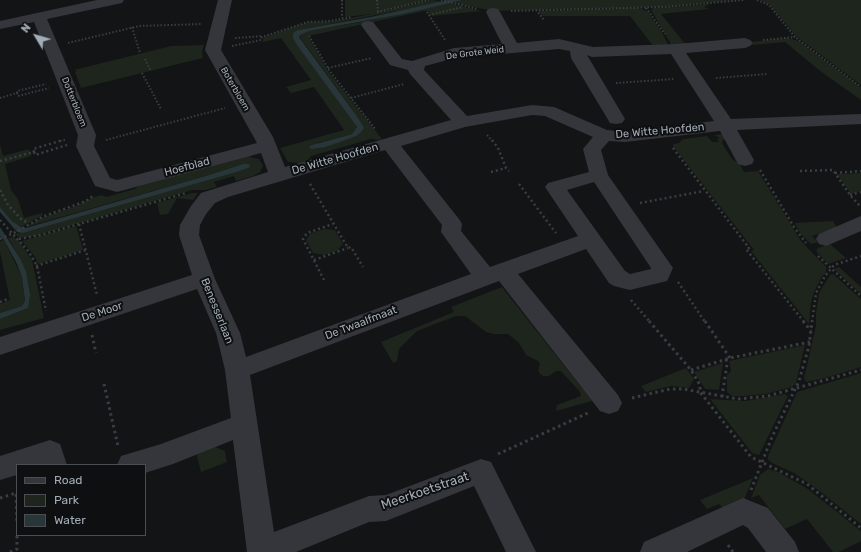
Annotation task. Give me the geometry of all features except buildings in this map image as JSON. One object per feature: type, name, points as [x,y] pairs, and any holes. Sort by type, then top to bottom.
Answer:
[{"type":"street","points":[[0,25],[117,0]]},
{"type":"street","points":[[213,47],[225,0]]},
{"type":"street","name":"De Grote Weid","points":[[493,12],[512,48]]},
{"type":"street","name":"Dotterbloem","points":[[39,17],[51,47],[59,83],[81,140],[98,177],[102,182],[107,184]]},
{"type":"street","points":[[365,18],[389,54],[400,64],[420,72],[470,120]]},
{"type":"street","name":"De Grote Weid","points":[[420,72],[419,62],[454,53],[559,44],[592,52],[673,49],[745,43]]},
{"type":"street","name":"Boterbloem","points":[[213,47],[243,103],[264,137],[267,146],[290,172]]},
{"type":"street","points":[[578,49],[579,58],[616,119]]},
{"type":"street","points":[[673,49],[726,125],[745,160]]},
{"type":"street","name":"De Witte Hoofden","points":[[290,172],[470,120],[532,110],[548,111],[604,135],[625,137],[726,125],[861,119]]},
{"type":"street","points":[[599,175],[554,188],[617,277],[630,282],[659,275],[662,268],[599,175],[592,149],[604,135]]},
{"type":"street","points":[[390,144],[452,224],[451,232],[494,274],[609,403]]},
{"type":"street","name":"Hoefblad","points":[[107,184],[117,186],[267,146]]},
{"type":"street","points":[[208,198],[290,172]]},
{"type":"street","name":"Benesserlaan","points":[[208,198],[190,225],[189,234],[204,279],[228,333],[237,370],[262,551]]},
{"type":"street","points":[[817,246],[861,223]]},
{"type":"street","name":"De Twaalfmaat","points":[[237,370],[591,239]]},
{"type":"street","name":"De Moor","points":[[0,346],[204,279]]},
{"type":"street","points":[[125,458],[163,456],[244,424]]},
{"type":"street","points":[[0,468],[50,452],[53,464]]},
{"type":"street","name":"Meerkoetstraat","points":[[262,551],[369,510],[386,508],[481,471],[522,552]]},
{"type":"street","points":[[655,552],[744,511],[758,518],[784,552]]},
{"type":"path","points":[[342,0],[342,18]]},
{"type":"path","points":[[377,0],[378,12]]},
{"type":"path","points":[[213,47],[261,40],[262,37],[308,22],[342,18],[365,18],[378,12],[429,0]]},
{"type":"path","points":[[441,0],[493,12],[646,8],[744,0]]},
{"type":"path","points":[[757,0],[769,5],[795,37],[861,87]]},
{"type":"path","points":[[429,15],[466,7]]},
{"type":"path","points":[[646,8],[662,29],[673,49]]},
{"type":"path","points":[[536,10],[544,20]]},
{"type":"path","points":[[427,12],[454,53]]},
{"type":"path","points":[[51,47],[139,26],[219,24]]},
{"type":"path","points":[[132,27],[140,53]]},
{"type":"path","points":[[213,47],[236,37],[263,36],[262,37]]},
{"type":"path","points":[[309,36],[328,68],[383,139],[390,144]]},
{"type":"path","points":[[745,43],[755,40],[795,37]]},
{"type":"path","points":[[328,68],[389,54]]},
{"type":"path","points":[[144,59],[151,71]]},
{"type":"path","points":[[351,98],[420,72]]},
{"type":"path","points":[[142,73],[160,109]]},
{"type":"path","points":[[595,85],[767,74]]},
{"type":"path","points":[[0,98],[17,93],[17,91],[50,83],[59,83]]},
{"type":"path","points":[[17,93],[18,96],[52,87],[59,83]]},
{"type":"path","points":[[0,161],[34,152],[35,155],[81,140],[165,123],[243,103]]},
{"type":"path","points":[[470,120],[498,148],[506,168],[509,171]]},
{"type":"path","points":[[664,132],[670,145],[749,248],[746,250],[811,331]]},
{"type":"path","points":[[34,152],[33,149],[71,138],[81,140]]},
{"type":"path","points":[[745,160],[755,161],[802,239],[817,246],[830,269],[861,296]]},
{"type":"path","points":[[491,172],[506,168]]},
{"type":"path","points":[[800,171],[832,170],[850,195],[861,207]]},
{"type":"path","points":[[834,173],[861,171]]},
{"type":"path","points":[[290,172],[333,224],[348,248]]},
{"type":"path","points":[[0,239],[42,217],[86,201],[107,184]]},
{"type":"path","points":[[519,184],[568,248]]},
{"type":"path","points":[[0,190],[8,205],[22,220],[29,224]]},
{"type":"path","points":[[619,206],[704,190]]},
{"type":"path","points":[[19,239],[41,235],[193,191],[200,192],[208,198]]},
{"type":"path","points":[[850,195],[861,192]]},
{"type":"path","points":[[0,220],[12,234],[19,239],[29,252],[36,266],[48,330]]},
{"type":"path","points":[[79,224],[102,312]]},
{"type":"path","points":[[324,280],[303,239],[307,233],[333,224]]},
{"type":"path","points":[[314,260],[351,247],[363,267]]},
{"type":"path","points":[[36,266],[86,250]]},
{"type":"path","points":[[744,511],[761,461],[795,388],[800,381],[810,342],[816,293],[830,269],[834,265],[861,256]]},
{"type":"path","points":[[662,268],[676,279],[730,358]]},
{"type":"path","points":[[630,282],[624,292],[691,370],[700,385],[700,392],[751,457],[807,484],[861,528]]},
{"type":"path","points":[[0,302],[8,299]]},
{"type":"path","points":[[691,370],[730,358],[810,342]]},
{"type":"path","points":[[722,397],[727,364],[726,359]]},
{"type":"path","points":[[481,471],[495,455],[609,403],[670,389],[700,392],[738,399],[760,396],[795,388],[861,370]]},
{"type":"path","points":[[104,384],[110,416],[125,458]]},
{"type":"path","points":[[0,498],[16,493]]},
{"type":"path","points":[[10,552],[17,549],[18,536]]},
{"type":"green space","points":[[345,0],[427,0],[375,13],[432,0],[444,2],[298,30],[293,38],[357,127],[352,134],[317,143],[326,147],[360,133],[356,115],[299,36],[300,35],[309,31],[372,20],[449,3],[481,11],[432,16],[428,11],[424,11],[308,36],[328,71],[382,139],[371,139],[311,156],[307,161],[299,163],[288,162],[280,148],[344,130],[314,87],[291,93],[286,87],[311,80],[281,38],[263,42],[263,39],[264,37],[309,22],[330,22],[371,14],[345,17]]},
{"type":"green space","points":[[463,0],[736,0],[660,7],[493,11],[453,3]]},
{"type":"green space","points":[[760,0],[861,0],[861,85],[796,36],[770,5]]},
{"type":"green space","points":[[710,4],[704,7],[709,9],[661,14],[686,45],[671,44],[651,10],[654,8]]},
{"type":"green space","points":[[638,8],[647,11],[662,32],[668,45],[654,47],[630,16],[542,16],[538,11]]},
{"type":"green space","points":[[787,38],[799,41],[861,88],[861,100],[820,71],[785,42],[753,45],[751,42]]},
{"type":"green space","points":[[204,45],[202,51],[203,58],[81,88],[75,72],[77,71],[74,70],[171,46]]},
{"type":"green space","points":[[723,134],[725,137],[722,143],[732,159],[740,164],[744,172],[758,171],[801,241],[826,267],[826,272],[821,278],[814,292],[811,303],[809,324],[751,251],[754,250],[673,146],[673,144],[679,143],[683,139],[707,136],[712,142],[719,142],[717,139],[720,138],[714,135]]},
{"type":"green space","points":[[0,144],[3,156],[29,149],[31,156],[5,164],[11,190],[18,199],[24,218],[42,213],[43,215],[21,227],[12,221],[0,207]]},
{"type":"green space","points":[[250,154],[250,157],[259,159],[263,166],[260,172],[253,176],[236,181],[234,176],[214,182],[217,187],[205,190],[192,190],[35,236],[19,238],[15,234],[237,172],[249,164],[243,164],[26,227],[41,218],[73,207],[94,197],[101,195],[106,197],[135,189],[140,184]]},
{"type":"green space","points":[[861,173],[861,191],[851,194],[837,174]]},
{"type":"green space","points":[[192,193],[198,193],[193,200],[177,198],[168,214],[160,215],[157,203]]},
{"type":"green space","points":[[833,221],[838,229],[812,236],[818,242],[811,244],[800,233],[795,223]]},
{"type":"green space","points":[[76,226],[83,250],[38,264],[35,257],[22,241]]},
{"type":"green space","points":[[325,229],[335,230],[343,244],[337,251],[324,255],[313,253],[306,240],[311,233]]},
{"type":"green space","points":[[14,237],[19,241],[32,260],[44,318],[0,330],[0,319],[28,308],[21,260],[8,238]]},
{"type":"green space","points":[[4,240],[22,277],[25,302],[22,306],[0,313],[0,304],[10,300],[0,252],[0,241]]},
{"type":"green space","points":[[830,244],[846,258],[828,264],[816,251],[818,248]]},
{"type":"green space","points":[[839,267],[861,287],[861,294],[834,269]]},
{"type":"green space","points":[[833,274],[861,299],[861,367],[806,382],[804,378],[816,326],[819,293],[830,275]]},
{"type":"green space","points":[[502,287],[592,401],[556,411],[557,405],[581,396],[580,392],[561,371],[556,371],[549,376],[543,376],[538,370],[540,364],[538,361],[526,355],[519,343],[508,334],[494,334],[486,332],[465,316],[456,316],[417,331],[399,349],[397,361],[393,363],[381,342],[454,312],[451,307]]},
{"type":"green space","points":[[805,345],[796,383],[792,387],[766,394],[743,396],[732,396],[727,392],[727,375],[731,371],[729,361]]},
{"type":"green space","points":[[723,363],[719,390],[705,389],[694,372]]},
{"type":"green space","points":[[686,368],[694,379],[689,388],[671,386],[646,392],[641,386]]},
{"type":"green space","points":[[861,373],[861,524],[813,486],[794,473],[772,463],[768,460],[768,456],[797,392]]},
{"type":"green space","points":[[785,394],[788,396],[759,455],[752,453],[710,399],[745,401]]},
{"type":"green space","points":[[213,446],[225,451],[227,462],[201,472],[196,452]]},
{"type":"green space","points":[[768,469],[778,472],[808,489],[861,531],[861,541],[839,552],[833,552],[807,519],[785,529],[759,495],[751,498],[760,475]]},
{"type":"green space","points":[[753,478],[743,502],[724,510],[719,504],[707,509],[700,500]]},
{"type":"water","points":[[448,0],[463,0],[403,14],[309,31],[300,35],[299,37],[364,128],[356,136],[326,147],[311,149],[309,147],[312,145],[352,134],[357,127],[297,45],[293,38],[293,33],[298,30],[371,17]]},
{"type":"water","points":[[243,164],[249,164],[250,167],[22,233],[17,232],[0,212],[0,207],[12,221],[21,227],[26,228]]},
{"type":"water","points":[[0,227],[21,260],[26,272],[30,295],[28,308],[0,319],[0,313],[22,306],[25,301],[22,277],[17,264],[4,240],[0,236]]}]
